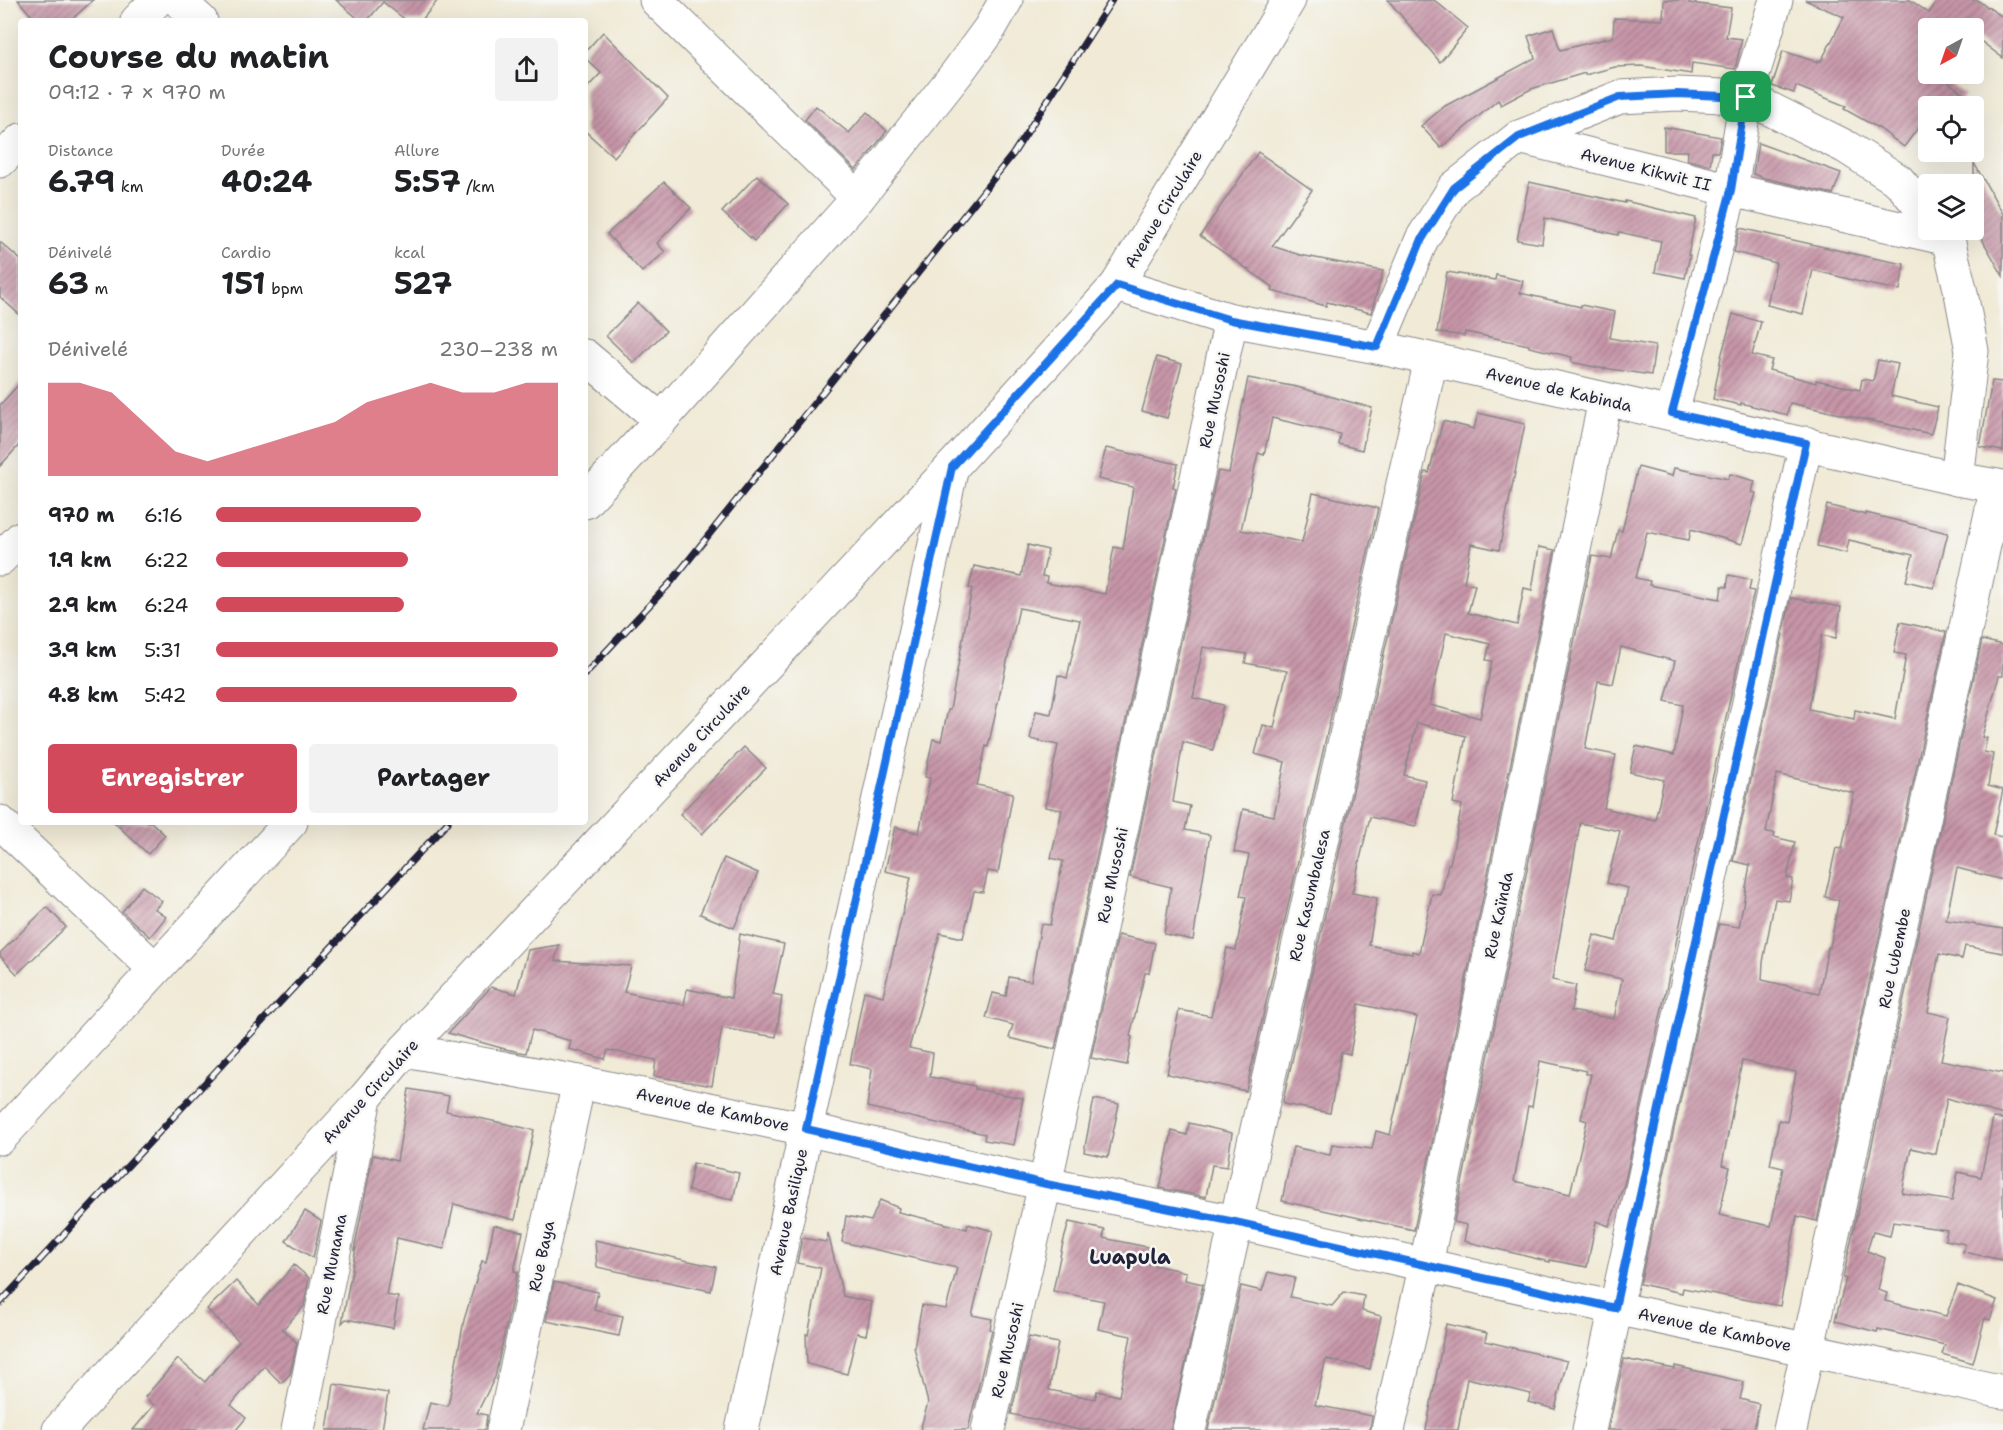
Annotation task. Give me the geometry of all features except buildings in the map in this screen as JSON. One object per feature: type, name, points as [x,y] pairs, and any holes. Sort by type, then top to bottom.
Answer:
[{"type":"street","points":[[140,18],[157,0]]},
{"type":"street","points":[[178,0],[198,18]]},
{"type":"street","points":[[656,0],[858,198]]},
{"type":"street","points":[[588,499],[858,198],[957,73],[990,28],[1006,0]]},
{"type":"street","name":"Avenue Circulaire","points":[[59,1430],[365,1098],[405,1050],[952,467],[1117,285],[1289,0]]},
{"type":"street","points":[[1672,413],[1731,190],[1746,97],[1776,0]]},
{"type":"street","points":[[1377,347],[1422,239],[1454,188],[1519,137],[1620,97],[1677,94],[1746,97],[1846,147],[1899,181],[1918,203]]},
{"type":"street","name":"Avenue Kikwit II","points":[[1519,137],[1731,190],[1918,224]]},
{"type":"street","points":[[0,161],[18,143]]},
{"type":"street","points":[[1943,240],[1961,293],[1972,351],[1958,479]]},
{"type":"street","name":"Avenue de Kabinda","points":[[1117,285],[1231,320],[1377,347],[2000,487]]},
{"type":"street","name":"Rue Musoshi","points":[[988,1430],[1046,1184],[1231,320]]},
{"type":"street","points":[[588,359],[661,420]]},
{"type":"street","name":"Rue Kasumbalesa","points":[[1189,1430],[1431,360]]},
{"type":"street","name":"Rue Kaïnda","points":[[1388,1430],[1426,1264],[1605,400]]},
{"type":"street","points":[[1589,1430],[1806,443]]},
{"type":"street","name":"Avenue Basilique","points":[[742,1430],[952,467]]},
{"type":"street","name":"Rue Lubembe","points":[[1790,1430],[2000,487]]},
{"type":"street","points":[[0,559],[18,541]]},
{"type":"street","points":[[0,822],[155,969]]},
{"type":"street","points":[[0,1138],[288,825]]},
{"type":"street","name":"Avenue de Kambove","points":[[405,1050],[579,1082],[806,1129],[1046,1184],[1235,1222],[1615,1308],[2003,1392]]},
{"type":"street","name":"Rue Baya","points":[[503,1430],[579,1082]]},
{"type":"street","name":"Rue Munama","points":[[298,1430],[365,1098]]},
{"type":"railway","points":[[588,671],[672,581],[1013,154],[1112,0]]},
{"type":"railway","points":[[0,1303],[445,825]]},
{"type":"district","name":"Luapula","points":[[1130,1257]]},
{"type":"route","points":[[1677,94],[1746,97],[1731,190],[1672,413],[1806,443],[1615,1308],[1426,1264],[1046,1184],[806,1129],[952,467],[1117,285],[1231,320],[1377,347],[1422,239],[1454,188],[1519,137],[1620,97],[1677,94]]}]
